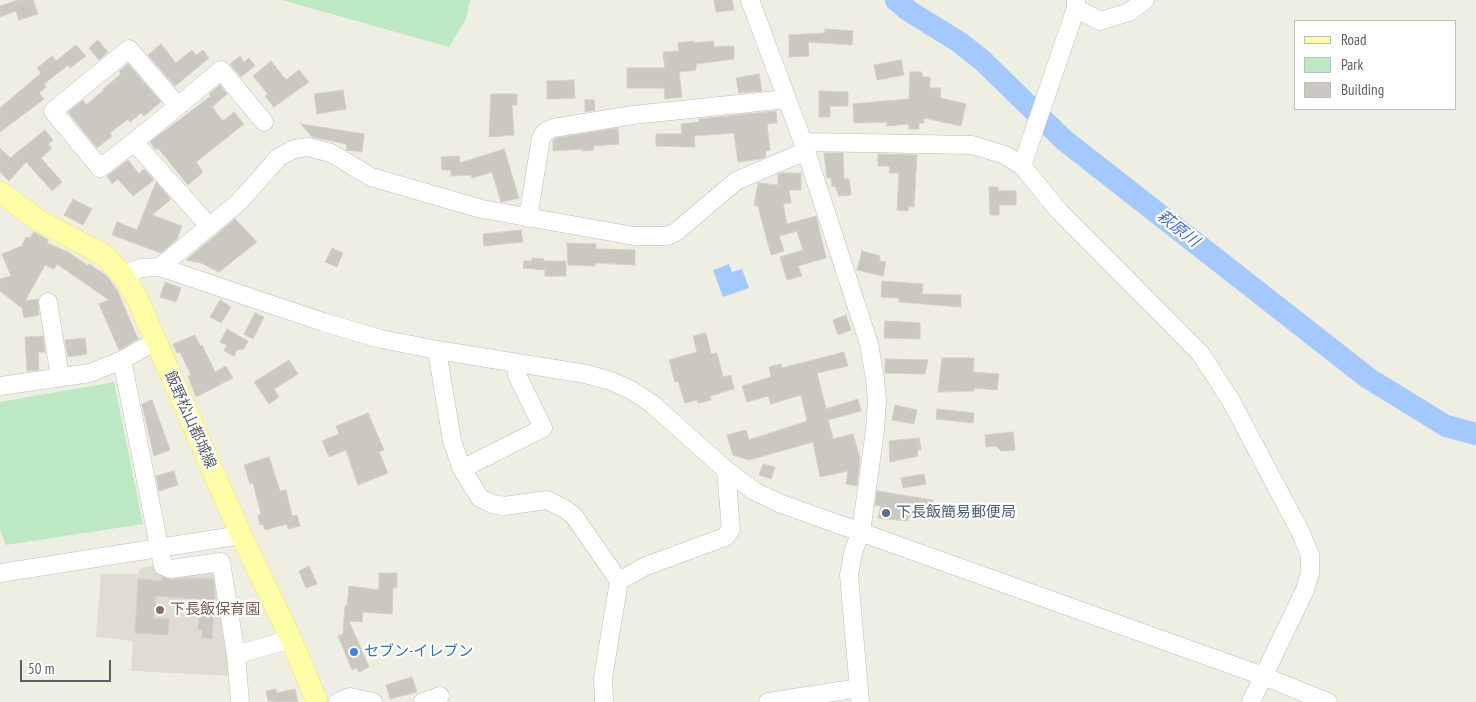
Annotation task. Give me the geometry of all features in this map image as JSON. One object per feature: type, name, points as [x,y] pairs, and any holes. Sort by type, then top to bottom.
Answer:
[{"type":"main road","name":"飯野松山都城線","points":[[0,192],[38,220],[104,255],[123,275],[137,298],[241,535],[291,639],[317,702]]},
{"type":"street","points":[[750,0],[805,146],[869,344],[877,401],[875,430],[861,532],[853,552],[849,575],[859,695],[768,702]]},
{"type":"street","points":[[1024,160],[1075,8],[1100,21],[1129,12],[1145,0]]},
{"type":"street","points":[[178,106],[129,49],[53,111],[100,168],[134,142],[178,106],[221,70],[264,122]]},
{"type":"street","points":[[528,218],[541,138],[545,132],[553,128],[633,116],[787,99]]},
{"type":"street","points":[[134,142],[209,226]]},
{"type":"street","points":[[160,267],[239,202],[278,158],[294,150],[308,147],[332,152],[371,177],[482,209],[634,236],[667,236],[676,232],[736,181],[805,146],[972,144],[1024,160],[1059,211],[1200,353],[1230,399],[1302,533],[1310,555],[1310,573],[1305,590],[1251,702]]},
{"type":"street","points":[[123,275],[141,268],[160,267],[323,322],[381,338],[437,350],[586,374],[611,381],[631,390],[651,403],[726,470],[754,491],[779,503],[1263,676],[1328,702]]},
{"type":"street","points":[[48,302],[60,377]]},
{"type":"street","points":[[0,386],[90,373],[122,360],[156,341]]},
{"type":"street","points":[[437,350],[452,441],[462,469],[480,498],[492,504],[517,506],[547,500],[565,509],[574,516],[619,581],[603,678],[604,702]]},
{"type":"street","points":[[122,360],[163,566],[171,569],[221,562],[236,656],[240,702]]},
{"type":"street","points":[[462,469],[543,428],[517,375],[518,364]]},
{"type":"street","points":[[619,581],[646,566],[725,536],[731,529],[726,470]]},
{"type":"street","points":[[1,571],[241,535]]},
{"type":"street","points":[[236,656],[291,639]]},
{"type":"street","points":[[423,702],[440,696]]},
{"type":"street","points":[[338,702],[350,697],[373,702]]},
{"type":"shaded area","name":"下長飯保育園","points":[[154,566],[165,573],[214,567],[233,676],[131,671],[133,641],[96,637],[101,574],[138,574],[140,568]]},
{"type":"green space","points":[[282,0],[470,0],[466,19],[449,47]]},
{"type":"green space","points":[[114,382],[143,524],[6,545],[0,530],[0,402]]},
{"type":"water","points":[[729,264],[732,272],[742,269],[749,288],[723,297],[713,270]]},
{"type":"building","points":[[18,0],[33,0],[38,14],[19,20],[16,11],[0,17],[0,6]]},
{"type":"building","points":[[714,0],[732,0],[734,10],[716,12]]},
{"type":"building","points":[[825,29],[853,31],[852,45],[808,42],[809,56],[789,57],[789,35],[825,33]]},
{"type":"building","points":[[98,40],[108,52],[99,60],[89,48]]},
{"type":"building","points":[[693,41],[694,43],[714,41],[714,47],[734,46],[734,59],[696,64],[696,70],[679,72],[682,97],[665,99],[664,88],[627,88],[627,68],[665,68],[663,52],[679,51],[678,43]]},
{"type":"building","points":[[161,44],[176,63],[192,50],[196,55],[203,50],[209,58],[175,86],[148,55]]},
{"type":"building","points":[[76,45],[86,56],[70,68],[68,65],[44,84],[46,87],[39,93],[44,99],[0,132],[0,108],[41,73],[37,68],[52,56],[56,61]]},
{"type":"building","points":[[240,56],[244,62],[249,58],[255,66],[241,77],[230,64]]},
{"type":"building","points":[[901,60],[904,75],[877,80],[874,65]]},
{"type":"building","points":[[271,61],[286,80],[299,70],[309,82],[274,107],[265,96],[268,94],[253,76]]},
{"type":"building","points":[[128,64],[161,102],[144,116],[141,113],[130,122],[128,119],[110,133],[112,136],[97,148],[68,112],[83,100],[86,105],[121,74],[119,71]]},
{"type":"building","points":[[910,72],[922,72],[922,77],[930,77],[930,88],[941,88],[940,98],[966,104],[961,126],[924,118],[924,123],[919,123],[919,129],[909,129],[909,124],[887,126],[887,122],[854,123],[853,104],[909,99]]},
{"type":"building","points":[[759,74],[762,91],[739,93],[736,78]]},
{"type":"building","points":[[574,80],[575,98],[547,99],[547,81]]},
{"type":"building","points":[[220,85],[227,94],[212,107],[223,121],[234,112],[244,124],[196,162],[203,172],[188,185],[158,148],[156,150],[150,142],[211,96],[209,94]]},
{"type":"building","points":[[343,90],[346,109],[317,114],[314,94]]},
{"type":"building","points":[[819,91],[848,92],[848,106],[830,106],[830,117],[819,117]]},
{"type":"building","points":[[491,94],[517,94],[517,105],[512,105],[514,135],[489,137]]},
{"type":"building","points":[[585,100],[594,100],[595,110],[585,112]]},
{"type":"building","points":[[776,111],[777,123],[767,124],[770,150],[765,151],[766,157],[760,159],[738,162],[734,133],[694,136],[695,147],[656,146],[656,134],[682,134],[681,124],[699,122],[699,119]]},
{"type":"building","points":[[301,124],[364,134],[362,152],[347,150],[346,144],[312,137]]},
{"type":"building","points":[[618,128],[619,144],[593,146],[594,150],[553,151],[553,140],[556,138]]},
{"type":"building","points":[[45,130],[53,140],[48,144],[52,148],[41,158],[62,182],[52,191],[26,162],[9,181],[0,172],[0,148],[10,158]]},
{"type":"building","points":[[504,149],[519,198],[501,202],[492,172],[472,178],[471,175],[451,176],[451,170],[442,170],[441,157],[459,156],[460,163]]},
{"type":"building","points":[[824,153],[843,153],[844,179],[849,179],[851,195],[839,196],[835,186],[832,187],[831,178],[827,178]]},
{"type":"building","points":[[878,154],[917,155],[914,207],[909,206],[908,211],[897,210],[899,173],[889,173],[890,166],[878,166]]},
{"type":"building","points":[[128,160],[139,174],[144,169],[154,180],[133,196],[118,179],[112,184],[107,176]]},
{"type":"building","points":[[801,173],[801,190],[789,190],[791,203],[783,204],[787,224],[816,216],[826,258],[798,266],[802,276],[787,280],[780,257],[803,250],[797,231],[779,236],[784,251],[771,255],[758,206],[754,205],[758,183],[778,185],[778,174]]},
{"type":"building","points":[[156,182],[171,199],[152,215],[182,226],[177,239],[161,253],[112,235],[117,222],[137,230]]},
{"type":"building","points":[[989,187],[998,187],[998,191],[1016,191],[1016,205],[999,205],[999,215],[990,215]]},
{"type":"building","points":[[73,199],[92,209],[83,225],[64,215]]},
{"type":"building","points":[[235,219],[257,242],[219,272],[201,263],[186,260]]},
{"type":"building","points":[[521,230],[523,242],[484,246],[483,234]]},
{"type":"building","points":[[34,232],[48,240],[47,243],[68,252],[107,276],[117,290],[138,339],[119,350],[99,304],[109,300],[57,264],[54,269],[45,265],[25,301],[38,299],[39,315],[24,318],[22,308],[0,291],[0,279],[11,276],[2,254],[22,246],[26,237],[30,238]]},
{"type":"building","points":[[567,243],[596,244],[596,249],[635,250],[635,265],[595,263],[595,266],[568,265]]},
{"type":"building","points":[[332,248],[343,253],[337,267],[325,262]]},
{"type":"building","points":[[862,251],[880,256],[879,261],[886,262],[883,276],[857,270]]},
{"type":"building","points":[[532,258],[544,259],[543,261],[566,261],[566,276],[545,276],[545,270],[523,268],[524,261],[532,261]]},
{"type":"building","points":[[882,281],[923,284],[922,294],[961,295],[961,307],[899,302],[899,298],[881,297]]},
{"type":"building","points":[[165,282],[181,288],[176,302],[160,297]]},
{"type":"building","points":[[220,300],[231,307],[221,323],[210,317]]},
{"type":"building","points":[[255,313],[264,317],[253,339],[244,334]]},
{"type":"building","points":[[846,315],[851,330],[838,335],[833,320]]},
{"type":"building","points":[[885,321],[920,323],[920,339],[884,338]]},
{"type":"building","points":[[227,329],[248,341],[244,349],[237,350],[234,356],[224,351],[227,345],[220,342]]},
{"type":"building","points":[[706,333],[711,354],[717,353],[723,377],[731,375],[734,389],[710,396],[711,400],[698,403],[697,400],[685,403],[678,381],[675,382],[669,360],[697,352],[693,336]]},
{"type":"building","points":[[195,335],[215,372],[226,366],[233,378],[196,397],[188,376],[191,375],[180,352],[177,353],[173,344]]},
{"type":"building","points":[[43,336],[45,352],[38,352],[39,370],[27,371],[25,337]]},
{"type":"building","points":[[85,338],[87,354],[68,357],[65,340]]},
{"type":"building","points":[[844,352],[848,366],[817,373],[826,409],[858,399],[861,411],[828,420],[833,439],[853,434],[860,458],[857,486],[846,484],[848,471],[820,477],[813,442],[749,460],[733,455],[727,435],[746,430],[749,440],[807,421],[801,395],[771,404],[768,396],[747,402],[742,386],[771,377],[769,367],[781,364],[782,368]]},
{"type":"building","points":[[942,358],[974,358],[973,372],[999,374],[997,390],[974,388],[974,391],[938,392]]},
{"type":"building","points":[[885,359],[928,360],[925,374],[885,373]]},
{"type":"building","points":[[289,360],[298,374],[274,389],[279,397],[269,404],[254,382]]},
{"type":"building","points":[[152,400],[170,450],[154,456],[142,404]]},
{"type":"building","points":[[895,405],[917,410],[914,424],[892,420]]},
{"type":"building","points":[[937,409],[974,413],[973,423],[936,419]]},
{"type":"building","points":[[368,413],[384,450],[379,452],[388,473],[358,485],[346,450],[329,457],[322,441],[339,434],[336,426]]},
{"type":"building","points":[[1013,432],[1015,450],[1001,451],[996,446],[986,447],[985,435]]},
{"type":"building","points":[[919,438],[921,450],[917,450],[918,456],[890,462],[889,441]]},
{"type":"building","points":[[269,457],[280,491],[286,490],[292,516],[297,515],[300,526],[288,529],[287,524],[265,530],[263,524],[260,525],[258,515],[261,514],[253,483],[250,484],[244,465]]},
{"type":"building","points":[[763,464],[775,467],[771,479],[759,475]]},
{"type":"building","points":[[174,471],[178,485],[159,491],[156,476]]},
{"type":"building","points":[[924,474],[926,484],[903,488],[901,478]]},
{"type":"building","points":[[877,491],[933,500],[929,520],[908,517],[908,521],[878,518],[881,506],[875,505]]},
{"type":"building","points":[[309,566],[317,584],[306,588],[299,571]]},
{"type":"building","points":[[379,573],[397,573],[397,588],[393,588],[392,614],[363,612],[362,622],[349,621],[369,667],[359,672],[357,668],[352,670],[338,636],[343,634],[349,586],[379,590]]},
{"type":"building","points":[[162,577],[172,580],[186,578],[213,579],[215,591],[212,639],[202,638],[202,630],[198,630],[200,599],[156,596],[154,618],[169,619],[168,635],[135,633],[138,579],[162,581]]},
{"type":"building","points":[[412,677],[417,692],[390,699],[386,685]]},
{"type":"building","points":[[276,689],[277,693],[295,689],[298,702],[268,701],[266,691]]},
{"type":"waterway","name":"萩原川","points":[[896,0],[909,11],[959,42],[982,60],[1064,140],[1368,378],[1446,426],[1476,434]]},
{"type":"place","name":"下長飯簡易郵便局","points":[[886,513]]},
{"type":"place","name":"下長飯保育園","points":[[160,610]]},
{"type":"place","name":"セブン-イレブン","points":[[354,652]]}]
